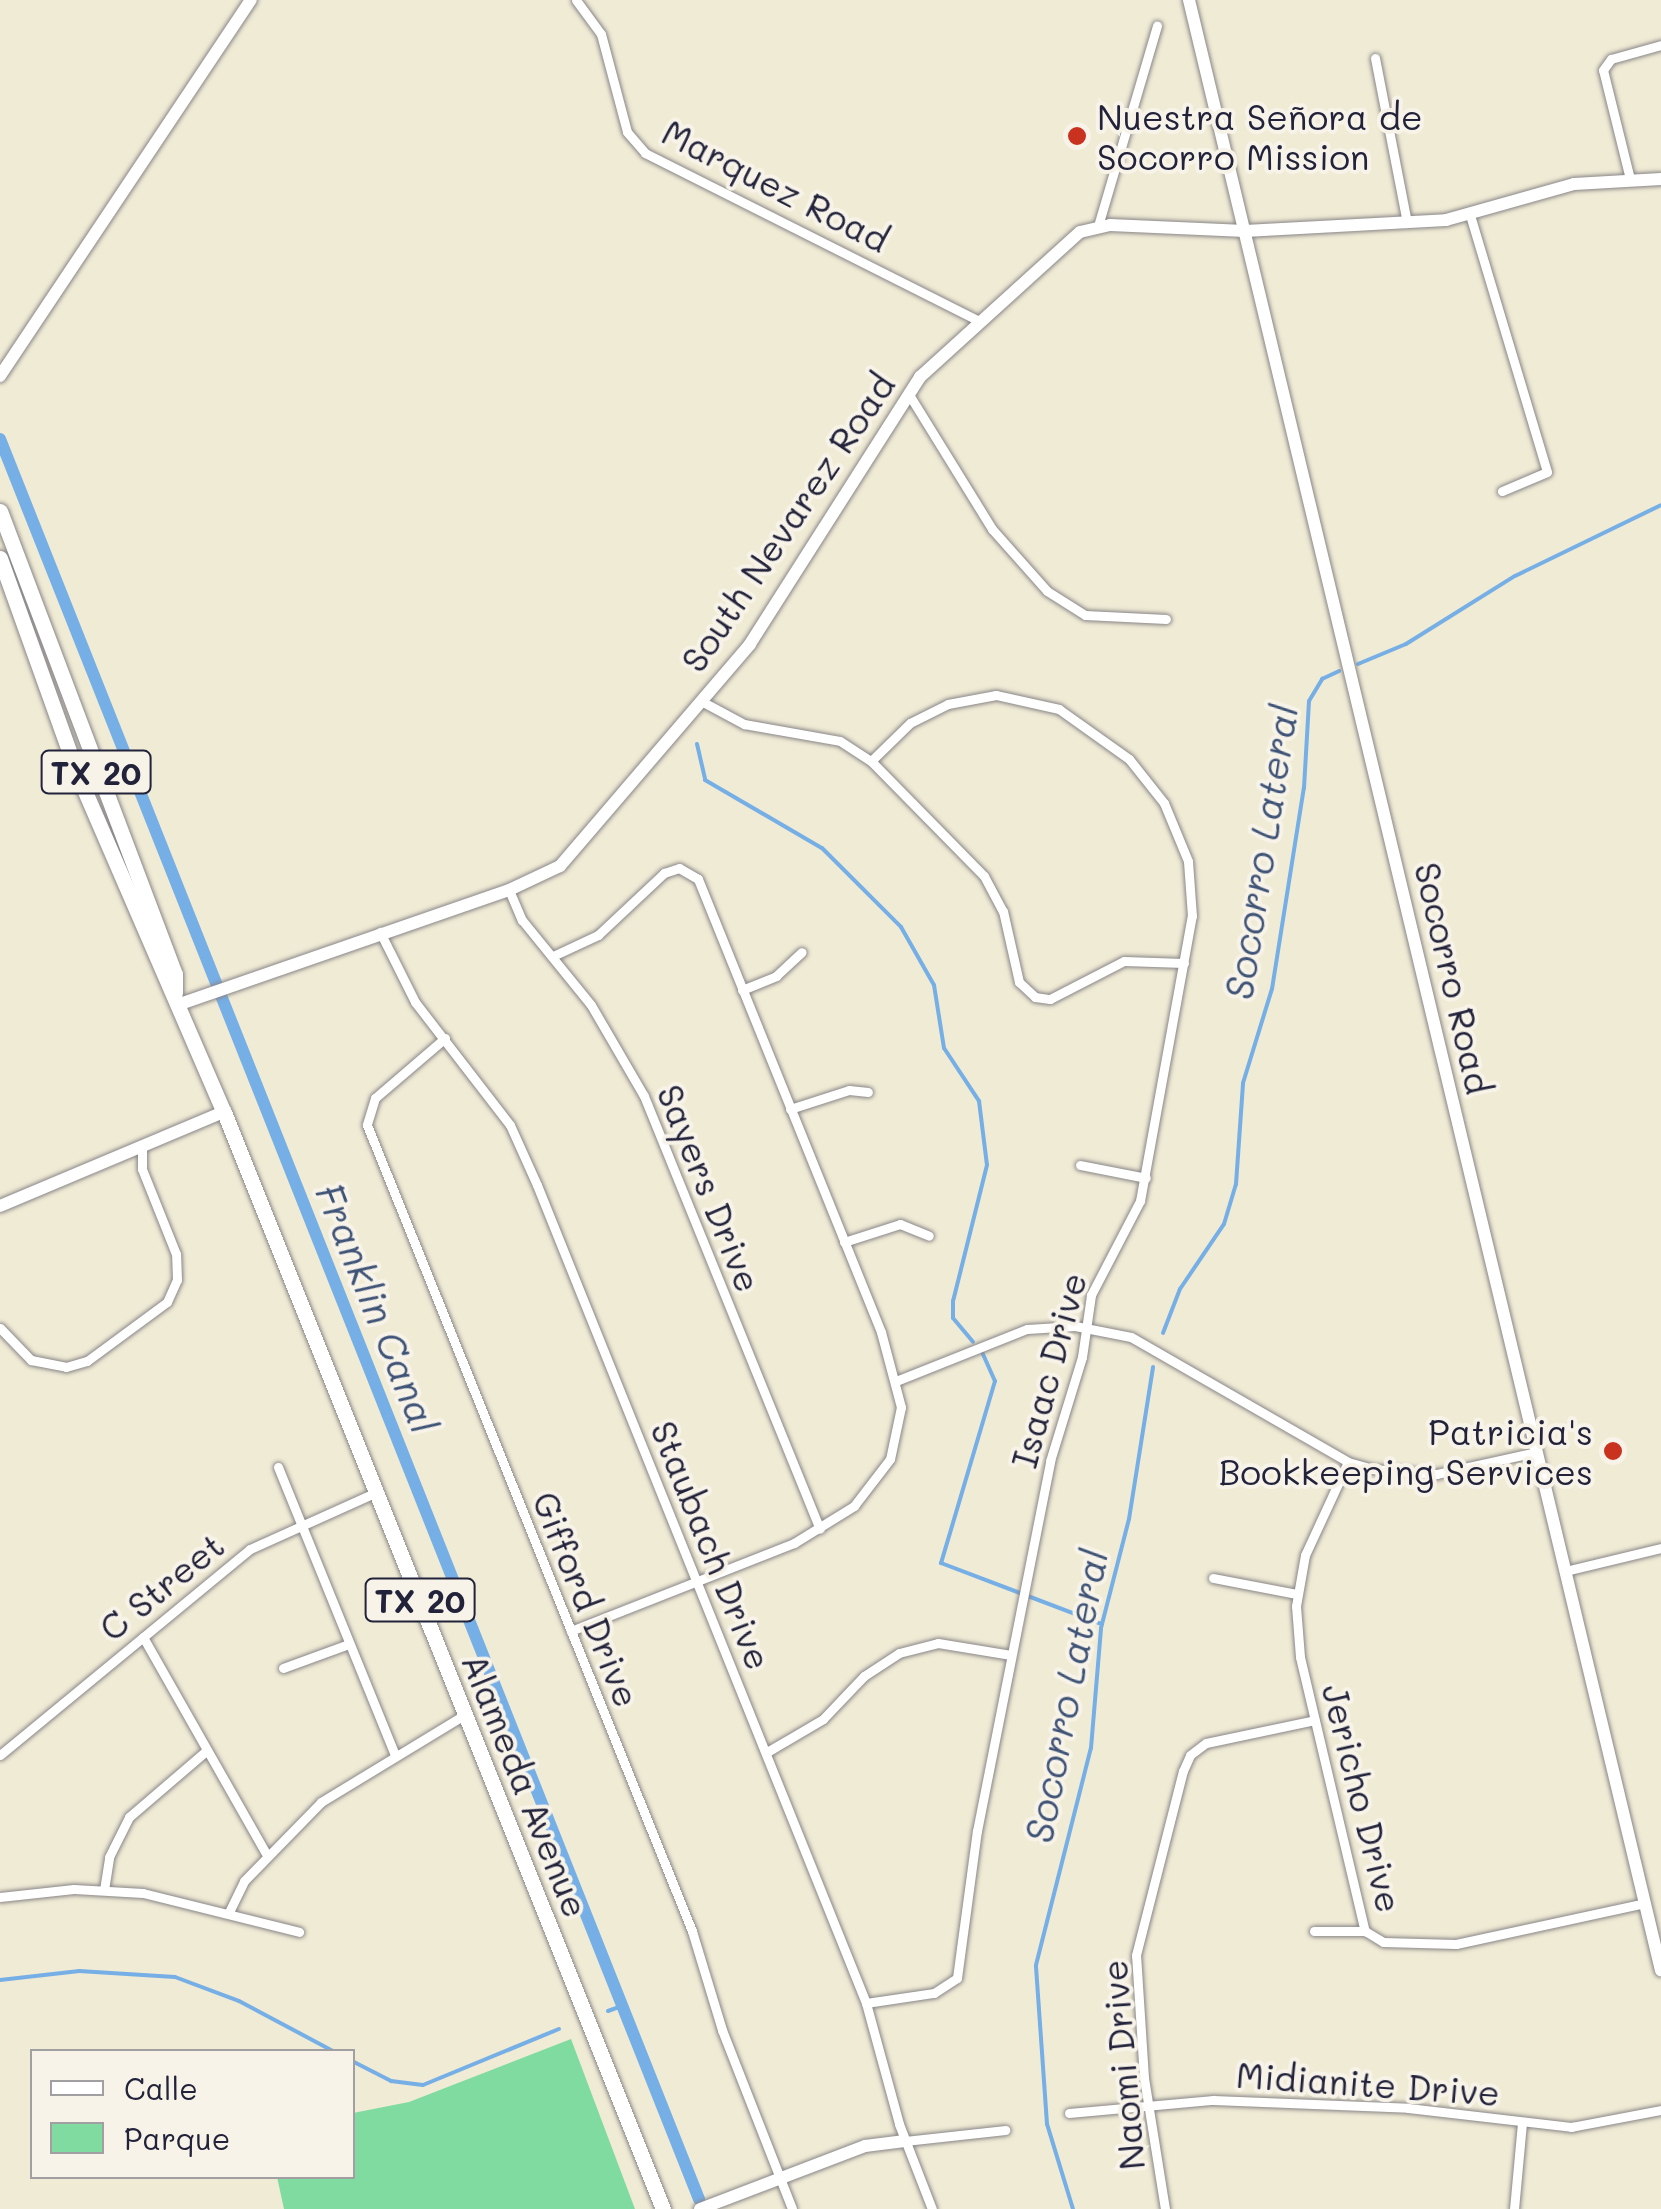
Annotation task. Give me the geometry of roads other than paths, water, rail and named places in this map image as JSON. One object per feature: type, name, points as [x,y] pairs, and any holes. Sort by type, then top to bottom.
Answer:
[{"type":"main road","name":"Alameda Avenue","points":[[0,511],[176,974],[224,1112],[663,2209]]},
{"type":"main road","name":"Alameda Avenue","points":[[0,558],[77,773],[161,979],[182,999]]},
{"type":"street","points":[[0,376],[251,0]]},
{"type":"street","name":"Marquez Road","points":[[576,0],[602,34],[619,111],[645,153],[979,320]]},
{"type":"street","name":"Socorro Road","points":[[1189,0],[1661,1970]]},
{"type":"street","points":[[1157,25],[1098,226],[1244,230],[1407,223],[1470,215],[1574,184],[1661,178]]},
{"type":"street","points":[[1630,179],[1603,70],[1612,59],[1661,44]]},
{"type":"street","points":[[1375,58],[1407,223]]},
{"type":"street","points":[[1470,215],[1548,472],[1502,491]]},
{"type":"street","name":"South Nevarez Road","points":[[182,999],[509,890],[570,856],[750,644],[908,393],[979,320],[1072,238],[1098,226]]},
{"type":"street","points":[[908,393],[992,529],[1047,591],[1085,615],[1166,620]]},
{"type":"street","name":"Isaac Drive","points":[[866,2003],[934,1993],[956,1978],[963,1906],[1024,1590],[1096,1278],[1140,1201],[1146,1178],[1192,900],[1179,836],[1151,782],[1095,730],[1037,701],[988,696],[948,704],[910,723],[871,761]]},
{"type":"street","points":[[703,702],[744,724],[840,740],[871,761],[984,876],[1003,911],[1026,991],[1050,999],[1124,961],[1184,963]]},
{"type":"street","points":[[553,956],[598,935],[664,874],[679,868],[704,888],[844,1242],[896,1381],[901,1407],[890,1459],[869,1493],[820,1529],[572,1632]]},
{"type":"street","name":"Sayers Drive","points":[[509,890],[522,920],[553,956],[644,1096],[820,1529]]},
{"type":"street","name":"Staubach Drive","points":[[380,932],[406,989],[510,1125],[866,2003],[905,2140],[932,2209]]},
{"type":"street","points":[[742,990],[776,976],[802,952]]},
{"type":"street","name":"Gifford Drive","points":[[445,1038],[374,1098],[367,1125],[692,1932],[792,2209]]},
{"type":"street","points":[[790,1109],[849,1090],[868,1092]]},
{"type":"street","points":[[0,1206],[224,1112]]},
{"type":"street","points":[[0,1328],[31,1360],[66,1368],[87,1360],[168,1302],[177,1280],[176,1254],[142,1169],[142,1147]]},
{"type":"street","points":[[1080,1164],[1146,1178]]},
{"type":"street","points":[[844,1242],[900,1224],[929,1236]]},
{"type":"street","points":[[896,1381],[1027,1329],[1086,1328],[1153,1348],[1348,1462],[1393,1473],[1438,1474],[1536,1452]]},
{"type":"street","name":"Jericho Drive","points":[[1348,1462],[1305,1555],[1297,1594],[1300,1657],[1365,1931],[1383,1942],[1456,1944],[1645,1903]]},
{"type":"street","points":[[278,1468],[394,1754]]},
{"type":"street","name":"C Street","points":[[0,1755],[250,1549],[377,1492]]},
{"type":"street","points":[[1565,1571],[1661,1548]]},
{"type":"street","points":[[1213,1578],[1297,1594]]},
{"type":"street","points":[[143,1637],[268,1856]]},
{"type":"street","points":[[766,1752],[822,1719],[864,1676],[899,1653],[938,1643],[1011,1655]]},
{"type":"street","points":[[283,1668],[348,1644]]},
{"type":"street","points":[[230,1910],[239,1887],[321,1802],[394,1754],[466,1714]]},
{"type":"street","name":"Naomi Drive","points":[[1165,2209],[1148,2105],[1136,1955],[1186,1761],[1206,1743],[1315,1720]]},
{"type":"street","points":[[104,1890],[123,1826],[206,1751]]},
{"type":"street","points":[[0,1896],[104,1890],[230,1910],[300,1932]]},
{"type":"street","points":[[1314,1931],[1365,1931]]},
{"type":"street","name":"Midianite Drive","points":[[1070,2113],[1213,2100],[1331,2104],[1571,2127],[1661,2110]]},
{"type":"street","points":[[1514,2209],[1522,2123]]},
{"type":"street","points":[[700,2209],[865,2146],[1006,2130]]},
{"type":"waterway","name":"Franklin Canal","points":[[0,439],[699,2199]]},
{"type":"waterway","name":"Socorro Lateral","points":[[1358,664],[1406,644],[1515,576],[1661,505]]},
{"type":"waterway","name":"Socorro Lateral","points":[[1163,1333],[1180,1289],[1224,1224],[1236,1184],[1243,1083],[1272,989],[1304,788],[1309,701],[1322,679],[1339,671]]},
{"type":"waterway","points":[[697,744],[705,780],[822,848],[901,927],[934,985],[944,1048],[979,1101],[987,1165],[953,1301],[953,1318],[973,1342]]},
{"type":"waterway","points":[[982,1352],[995,1381],[941,1563],[1102,1624]]},
{"type":"waterway","name":"Socorro Lateral","points":[[1073,2209],[1047,2124],[1036,1965],[1091,1748],[1101,1628],[1129,1519],[1153,1367]]},
{"type":"waterway","points":[[0,1980],[79,1971],[175,1977],[239,2001],[329,2049]]},
{"type":"waterway","points":[[608,2011],[622,2006]]},
{"type":"waterway","points":[[355,2063],[391,2081],[423,2085],[559,2029]]},
{"type":"place","name":"Nuestra Señora de Socorro Mission","points":[[1077,136]]},
{"type":"place","name":"Patricia's Bookkeeping Services","points":[[1613,1451]]}]
